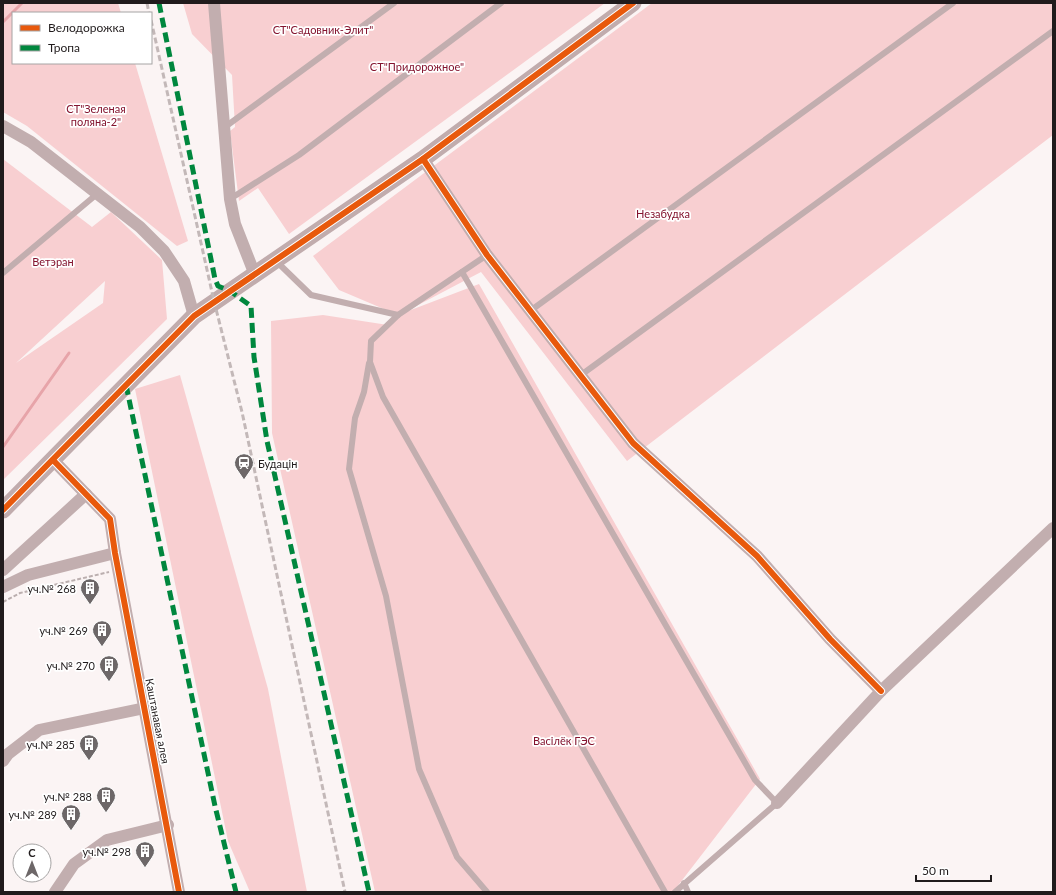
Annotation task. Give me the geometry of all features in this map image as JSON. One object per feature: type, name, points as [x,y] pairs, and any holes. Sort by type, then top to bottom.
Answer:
[{"type":"street","points":[[214,3],[230,199],[235,224],[255,275]]},
{"type":"street","points":[[3,510],[194,316],[423,159],[633,3]]},
{"type":"street","points":[[3,126],[31,142],[140,227],[164,251],[184,281],[194,316]]},
{"type":"street","points":[[423,159],[487,255],[633,443],[757,556],[830,639],[881,691]]},
{"type":"street","name":"Каштанавая алея","points":[[53,460],[110,519],[115,554],[168,824],[179,892]]},
{"type":"street","points":[[3,570],[86,494]]},
{"type":"street","points":[[777,803],[881,691],[1053,528]]},
{"type":"street","points":[[3,587],[28,575],[115,554]]},
{"type":"street","points":[[3,761],[8,754],[39,730],[145,708]]},
{"type":"street","points":[[55,892],[74,864],[107,840],[168,824]]},
{"type":"lane","points":[[225,128],[394,3]]},
{"type":"lane","points":[[230,199],[298,155],[501,3]]},
{"type":"lane","points":[[530,311],[953,3]]},
{"type":"lane","points":[[581,375],[1053,31]]},
{"type":"lane","points":[[3,273],[97,194]]},
{"type":"lane","points":[[486,892],[457,857],[419,770],[386,596],[349,469],[355,418],[364,392],[370,362],[371,342],[398,315],[487,255]]},
{"type":"lane","points":[[276,261],[311,295],[398,315]]},
{"type":"lane","points":[[462,272],[755,780],[777,803],[675,892]]},
{"type":"lane","points":[[370,362],[383,396],[665,892]]},
{"type":"lane","points":[[684,883],[688,892]]},
{"type":"path","points":[[3,602],[20,592],[119,570]]},
{"type":"green space","name":"СТ\"Зеленая поляна-2\"","points":[[3,3],[118,3],[121,12],[12,12],[12,64],[135,64],[188,241],[177,246],[27,126],[3,112]]},
{"type":"green space","name":"СТ\"Придорожное\"","points":[[183,3],[605,3],[289,234],[258,188],[239,201],[230,131],[235,127],[232,75],[192,34]]},
{"type":"green space","points":[[652,3],[1053,3],[1053,135],[627,461],[481,272],[403,313],[479,284],[760,779],[673,892],[375,892],[272,433],[271,321],[323,315],[388,325],[398,315],[339,290],[313,256]]},
{"type":"green space","name":"Ветэран","points":[[3,159],[92,227],[111,212],[162,260],[167,319],[3,480]],"holes":[[[105,281],[103,303],[16,363]]]},
{"type":"green space","points":[[180,375],[268,689],[307,892],[250,892],[228,841],[135,389]]},
{"type":"waterway","points":[[13,12],[22,3]]},
{"type":"waterway","points":[[3,22],[12,13]]},
{"type":"waterway","points":[[3,447],[69,353]]},
{"type":"railway","points":[[147,3],[149,12]]},
{"type":"railway","points":[[152,24],[214,301],[242,412],[345,892]]},
{"type":"marked path","points":[[159,3],[215,279],[218,286],[230,291],[251,306],[254,357],[267,441],[369,892]]},
{"type":"marked path","points":[[126,385],[215,806],[236,892]]},
{"type":"cycle path","points":[[3,510],[194,316],[423,159],[633,3]]},
{"type":"cycle path","points":[[423,159],[487,255],[633,443],[757,556],[830,639],[881,691]]},
{"type":"cycle path","points":[[53,460],[110,519],[115,553],[179,892]]},
{"type":"place","name":"Будацін","points":[[244,480]]},
{"type":"place","name":"уч.№ 268","points":[[90,605]]},
{"type":"place","name":"уч.№ 269","points":[[102,647]]},
{"type":"place","name":"уч.№ 270","points":[[109,682]]},
{"type":"place","name":"уч.№ 285","points":[[89,761]]},
{"type":"place","name":"уч.№ 288","points":[[106,813]]},
{"type":"place","name":"уч.№ 289","points":[[71,831]]},
{"type":"place","name":"уч.№ 298","points":[[145,868]]},
{"type":"park label","name":"СТ\"Садовник-Элит\"","points":[[323,29]]},
{"type":"park label","name":"Незабудка","points":[[663,213]]},
{"type":"park label","name":"Васілёк ГЭС","points":[[564,740]]}]
